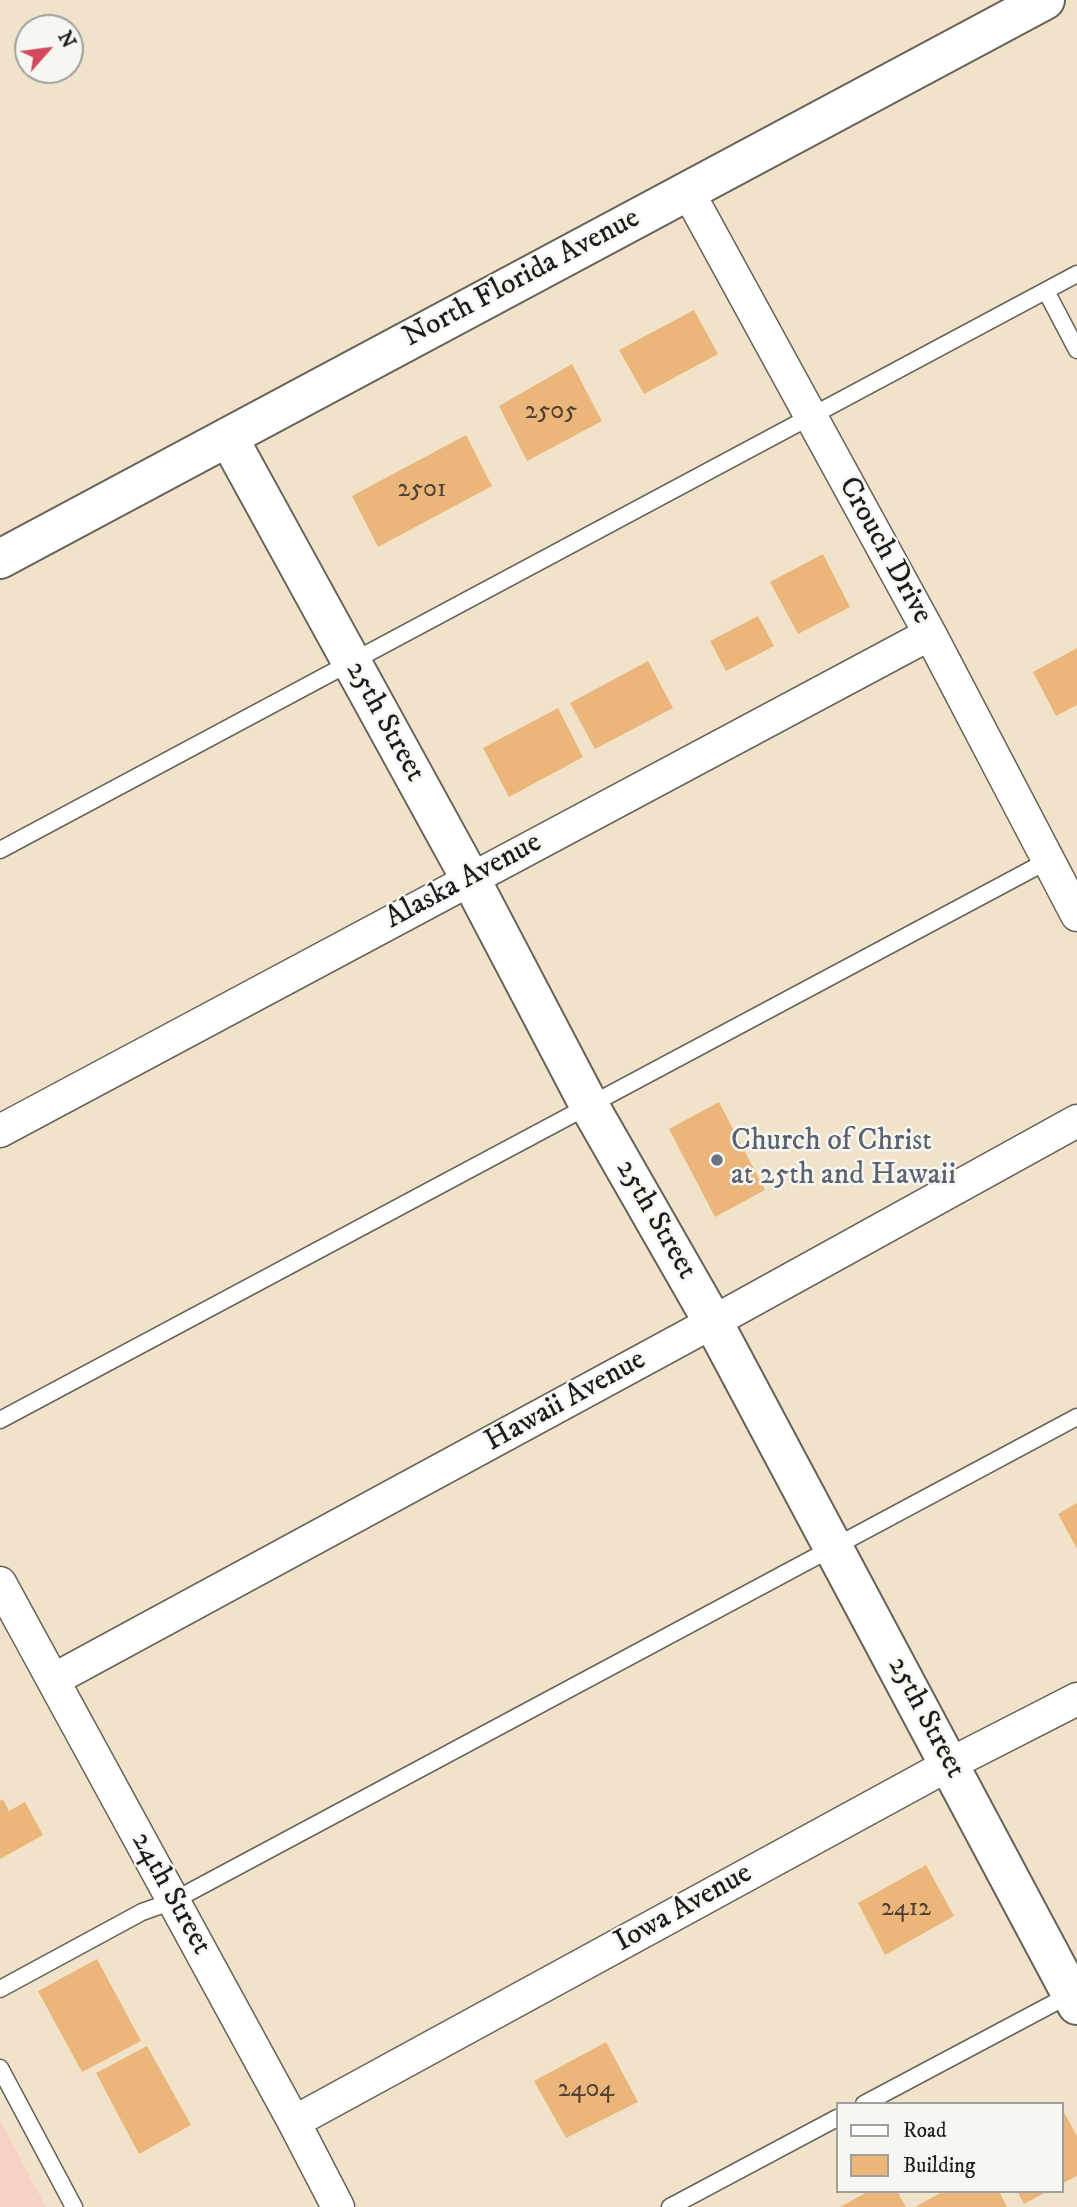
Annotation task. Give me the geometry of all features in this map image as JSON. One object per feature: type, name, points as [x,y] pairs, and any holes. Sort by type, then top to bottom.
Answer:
[{"type":"street","name":"North Florida Avenue","points":[[0,559],[1045,0]]},
{"type":"street","name":"Crouch Drive","points":[[687,190],[930,634],[1077,915]]},
{"type":"street","name":"25th Street","points":[[228,437],[470,878],[590,1107],[713,1322],[1074,1999]]},
{"type":"street","name":"Alaska Avenue","points":[[0,1131],[930,634]]},
{"type":"street","name":"Hawaii Avenue","points":[[53,1680],[1077,1121]]},
{"type":"street","name":"24th Street","points":[[0,1583],[338,2207]]},
{"type":"street","name":"Iowa Avenue","points":[[294,2122],[950,1764],[1077,1699]]},
{"type":"lane","points":[[0,850],[1077,274]]},
{"type":"lane","points":[[1046,291],[1077,350]]},
{"type":"lane","points":[[0,1420],[1049,860]]},
{"type":"lane","points":[[0,1989],[142,1912],[173,1901],[1077,1417]]},
{"type":"lane","points":[[868,2102],[1074,1999]]},
{"type":"lane","points":[[0,2068],[74,2207]]},
{"type":"lane","points":[[670,2207],[836,2119]]},
{"type":"shaded area","points":[[0,2120],[46,2207],[0,2207]]},
{"type":"building","points":[[694,310],[718,354],[644,394],[619,350]]},
{"type":"building","points":[[572,364],[602,421],[527,461],[499,406]]},
{"type":"building","points":[[466,435],[492,486],[378,547],[352,496]]},
{"type":"building","points":[[823,554],[850,607],[798,634],[770,582]]},
{"type":"building","points":[[758,616],[774,646],[726,671],[710,641]]},
{"type":"building","points":[[1077,648],[1077,705],[1056,716],[1033,672]]},
{"type":"building","points":[[648,661],[673,708],[595,749],[570,703]]},
{"type":"building","points":[[558,708],[583,757],[509,797],[483,748]]},
{"type":"building","name":"Church of Christ at 25th and Hawaii","points":[[719,1102],[765,1190],[715,1217],[669,1129]]},
{"type":"building","points":[[1077,1503],[1077,1549],[1058,1514]]},
{"type":"building","points":[[3,1799],[9,1811],[25,1802],[43,1835],[0,1859],[0,1801]]},
{"type":"building","points":[[926,1865],[954,1916],[885,1955],[858,1903]]},
{"type":"building","points":[[97,1959],[141,2041],[82,2072],[38,1991]]},
{"type":"building","points":[[606,2042],[638,2102],[566,2138],[534,2081]]},
{"type":"building","points":[[147,2046],[191,2125],[139,2154],[96,2073]]},
{"type":"building","points":[[1063,2111],[1077,2136],[1077,2176],[1063,2183]]},
{"type":"building","points":[[865,2193],[898,2193],[906,2207],[840,2207]]},
{"type":"building","points":[[940,2193],[1000,2193],[1007,2207],[915,2207]]},
{"type":"building","points":[[1018,2193],[1044,2193],[1024,2204]]},
{"type":"place","name":"Church of Christ at 25th and Hawaii","points":[[717,1160]]}]
